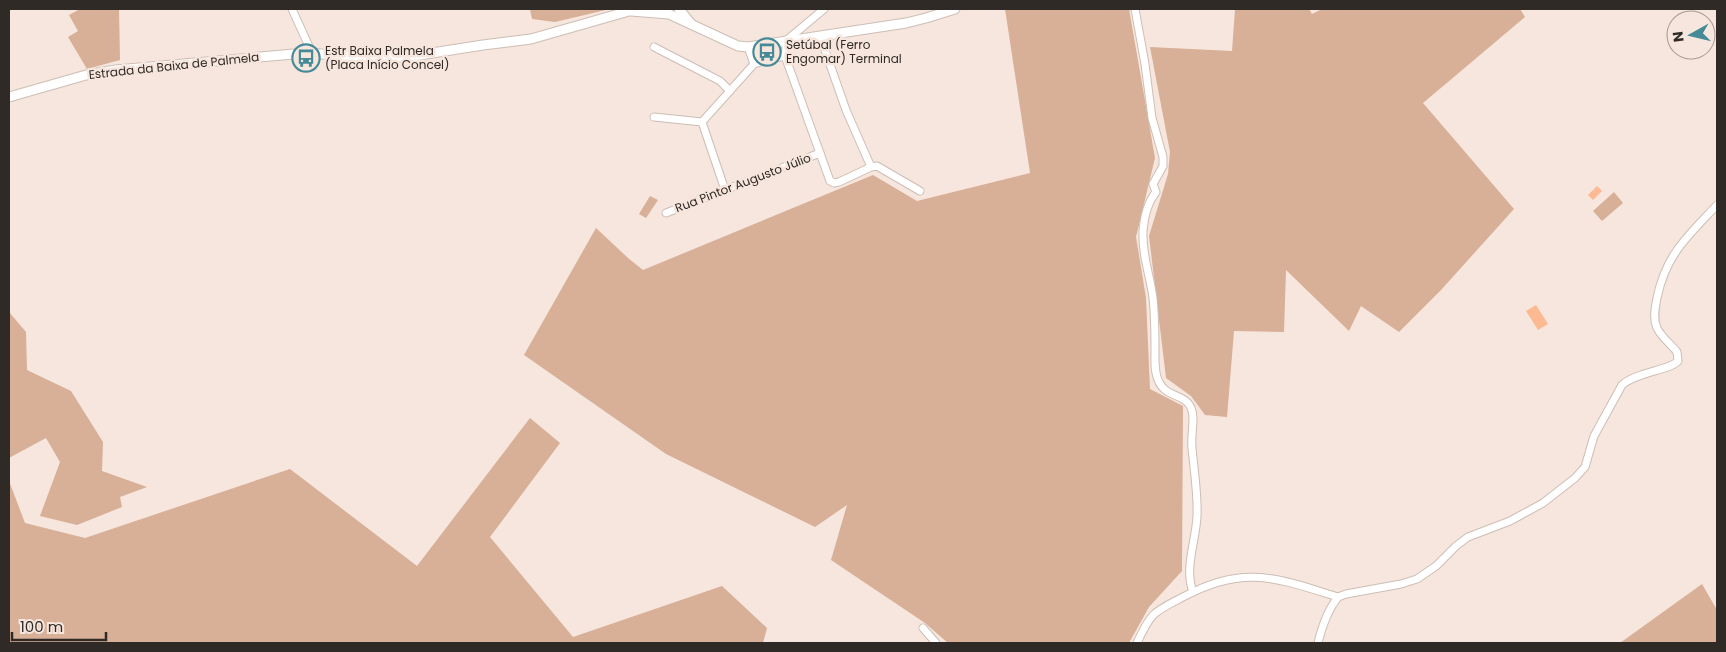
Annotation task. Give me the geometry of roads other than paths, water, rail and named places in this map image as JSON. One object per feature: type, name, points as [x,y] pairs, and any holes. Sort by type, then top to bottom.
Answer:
[{"type":"street","points":[[292,9],[312,53]]},
{"type":"street","points":[[632,10],[675,13],[679,9],[691,24]]},
{"type":"street","points":[[824,9],[787,40],[785,56],[830,181],[834,183],[839,182],[871,167],[883,169],[920,191]]},
{"type":"street","points":[[665,12],[738,46],[748,47],[906,23],[954,9]]},
{"type":"street","points":[[1135,9],[1152,118],[1163,157],[1163,166],[1153,184],[1156,192],[1151,198],[1144,228],[1144,254],[1153,300],[1156,371],[1163,389],[1187,400],[1191,406],[1193,417],[1192,448],[1196,471],[1197,516],[1193,538],[1190,580],[1193,592]]},
{"type":"street","name":"Estrada da Baixa de Palmela","points":[[9,97],[100,72],[312,53],[385,58],[413,56],[532,39],[632,10]]},
{"type":"street","points":[[820,36],[846,110],[871,167]]},
{"type":"street","points":[[654,47],[720,81],[730,91]]},
{"type":"street","points":[[748,47],[754,64]]},
{"type":"street","points":[[702,122],[754,64],[770,58],[785,56]]},
{"type":"street","points":[[654,117],[702,122]]},
{"type":"street","points":[[702,122],[725,190]]},
{"type":"street","name":"Rua Pintor Augusto Júlio","points":[[666,213],[820,153]]},
{"type":"street","points":[[1318,643],[1323,624],[1330,608],[1338,597],[1417,579],[1436,566],[1462,541],[1536,507],[1580,473],[1585,467],[1594,436],[1622,386],[1629,380],[1644,373],[1674,365],[1678,360],[1677,352],[1657,328],[1655,310],[1658,293],[1673,254],[1686,237],[1717,205]]},
{"type":"street","points":[[1137,643],[1147,621],[1152,615],[1193,592],[1222,580],[1249,576],[1279,580],[1338,597]]},
{"type":"street","points":[[922,628],[936,643]]},
{"type":"place","name":"Setúbal (Ferro Engomar) Terminal","points":[[767,52]]},
{"type":"place","name":"Estr Baixa Palmela (Placa Início Concel)","points":[[306,58]]}]
